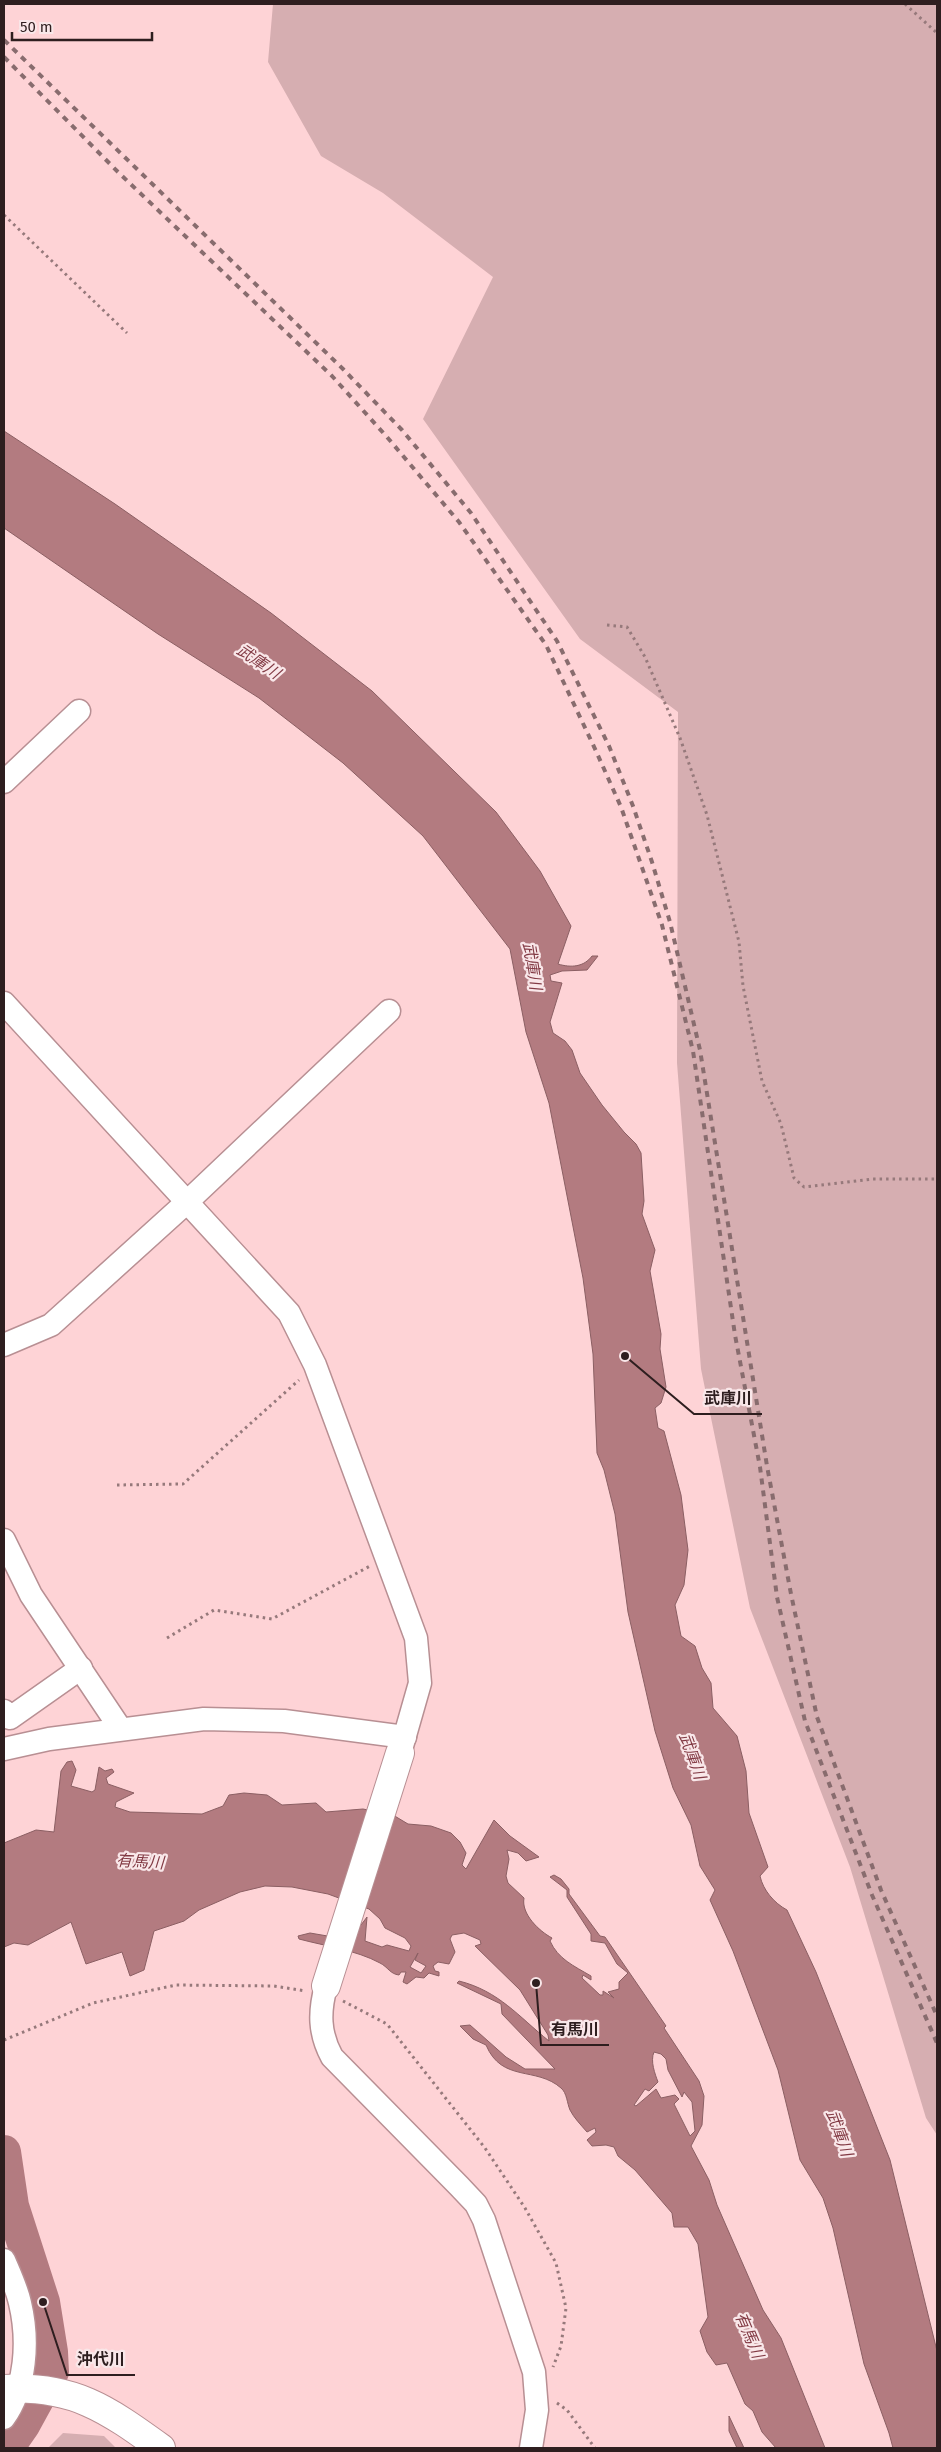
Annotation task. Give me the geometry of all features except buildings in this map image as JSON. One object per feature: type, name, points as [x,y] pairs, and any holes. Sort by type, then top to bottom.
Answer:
[{"type":"street","points":[[4,782],[79,711]]},
{"type":"street","points":[[4,1003],[289,1314],[315,1365],[345,1441],[416,1638],[420,1683],[403,1745],[326,1986],[320,2017],[325,2045],[332,2057],[476,2204],[484,2220],[526,2342],[537,2391],[537,2410],[531,2448]]},
{"type":"street","points":[[4,1345],[51,1326],[389,1011]]},
{"type":"street","points":[[4,1540],[31,1595],[120,1728]]},
{"type":"street","points":[[4,1711],[10,1718],[81,1668]]},
{"type":"street","points":[[4,1750],[49,1739],[120,1728],[204,1719],[284,1722],[403,1745]]},
{"type":"street","points":[[4,2260],[20,2303],[25,2346],[16,2388],[4,2418]]},
{"type":"street","points":[[16,2388],[74,2396],[129,2426],[161,2448]]},
{"type":"path","points":[[905,4],[937,33]]},
{"type":"path","points":[[4,215],[127,333]]},
{"type":"path","points":[[607,625],[627,627],[645,657],[680,738],[707,815],[738,942],[743,986],[762,1081],[781,1124],[794,1178],[804,1188],[873,1179],[937,1179]]},
{"type":"path","points":[[117,1485],[183,1484],[315,1365]]},
{"type":"path","points":[[167,1638],[214,1610],[272,1619],[386,1558]]},
{"type":"path","points":[[4,2040],[19,2034]]},
{"type":"path","points":[[537,2391],[567,2410],[595,2448]]},
{"type":"shaded area","points":[[273,4],[937,4],[937,2135],[926,2118],[850,1867],[750,1608],[701,1369],[677,1063],[678,712],[580,639],[423,419],[493,277],[383,193],[321,156],[268,62]]},
{"type":"shaded area","points":[[63,2433],[104,2436],[116,2448],[48,2448]]},
{"type":"water","points":[[4,431],[115,504],[271,613],[372,691],[496,812],[540,871],[571,926],[558,964],[577,966],[589,960],[592,956],[598,956],[587,970],[562,971],[550,975],[551,981],[562,983],[550,1022],[553,1033],[565,1041],[572,1050],[580,1073],[602,1105],[636,1144],[641,1153],[644,1201],[642,1214],[655,1250],[650,1271],[661,1334],[660,1349],[666,1387],[661,1403],[655,1408],[658,1428],[664,1431],[681,1495],[688,1550],[684,1585],[675,1605],[681,1636],[695,1646],[702,1668],[711,1683],[713,1708],[737,1736],[746,1771],[749,1813],[768,1867],[760,1876],[761,1881],[770,1896],[787,1910],[816,1972],[890,2160],[937,2351],[937,2448],[893,2448],[864,2364],[833,2228],[823,2198],[800,2160],[778,2070],[733,1951],[710,1900],[715,1890],[700,1866],[691,1825],[673,1788],[655,1731],[628,1612],[615,1514],[604,1470],[597,1453],[593,1354],[583,1278],[549,1103],[526,1032],[510,949],[423,836],[343,763],[259,698],[158,634],[4,528]]},
{"type":"water","points":[[72,1761],[76,1770],[71,1786],[92,1792],[95,1790],[99,1767],[105,1771],[112,1769],[114,1772],[106,1778],[108,1784],[134,1793],[116,1802],[115,1807],[130,1812],[202,1814],[223,1806],[229,1795],[244,1793],[267,1795],[282,1805],[316,1803],[326,1812],[363,1809],[393,1815],[408,1824],[431,1826],[451,1833],[460,1842],[466,1853],[462,1865],[466,1869],[494,1820],[510,1836],[539,1857],[526,1861],[518,1853],[507,1850],[509,1859],[506,1876],[508,1883],[524,1898],[525,1910],[528,1916],[542,1931],[552,1938],[550,1941],[557,1953],[591,1976],[591,1980],[583,1975],[582,1978],[600,1995],[603,1995],[603,1991],[614,1998],[608,1992],[619,1989],[619,1982],[628,1973],[617,1964],[605,1943],[591,1941],[591,1934],[567,1897],[567,1890],[550,1877],[554,1875],[561,1879],[569,1889],[569,1894],[600,1936],[605,1937],[666,2026],[664,2028],[699,2081],[704,2096],[702,2125],[691,2146],[709,2180],[717,2205],[763,2310],[781,2338],[825,2448],[776,2448],[762,2432],[753,2411],[745,2404],[727,2363],[716,2365],[707,2352],[700,2331],[708,2317],[698,2244],[688,2227],[674,2227],[672,2213],[635,2170],[618,2156],[614,2147],[606,2145],[592,2146],[587,2140],[596,2132],[595,2128],[587,2132],[580,2124],[570,2110],[566,2095],[561,2088],[541,2077],[510,2070],[501,2065],[493,2057],[486,2045],[473,2039],[460,2026],[470,2025],[506,2057],[525,2069],[555,2069],[502,2014],[501,2004],[457,1983],[459,1981],[486,1991],[508,2006],[549,2041],[548,2035],[520,1990],[475,1946],[481,1944],[480,1940],[464,1933],[452,1935],[450,1939],[455,1952],[449,1964],[438,1962],[433,1966],[435,1971],[439,1972],[439,1976],[429,1973],[424,1978],[416,1977],[407,1984],[403,1982],[406,1972],[401,1972],[399,1975],[391,1972],[380,1963],[361,1955],[299,1939],[298,1936],[310,1933],[345,1939],[360,1918],[361,1925],[367,1917],[365,1941],[382,1947],[387,1945],[409,1951],[411,1946],[405,1938],[385,1928],[380,1919],[369,1909],[328,1894],[292,1887],[265,1886],[240,1892],[199,1910],[184,1921],[154,1931],[144,1970],[130,1976],[122,1952],[86,1964],[71,1922],[28,1945],[14,1943],[4,1947],[4,1843],[36,1830],[54,1832],[61,1771],[67,1762]],"holes":[[[418,1953],[415,1960],[426,1966],[421,1973],[410,1967]],[[654,2052],[661,2054],[666,2059],[668,2070],[682,2097],[684,2092],[692,2102],[695,2131],[690,2136],[674,2104],[679,2099],[675,2095],[661,2098],[656,2089],[636,2106],[634,2105],[645,2089],[649,2091],[658,2082],[654,2071]]]},
{"type":"water","points":[[729,2416],[744,2448],[737,2448],[729,2431]]},
{"type":"waterway","points":[[4,2152],[12,2206],[43,2302],[51,2352],[52,2372],[23,2425],[7,2448]]},
{"type":"railway","points":[[4,40],[343,369],[402,430],[471,513],[557,641],[609,746],[633,806],[670,922],[700,1050],[767,1466],[817,1717],[881,1890],[937,2016]]},
{"type":"railway","points":[[4,57],[118,172],[332,376],[387,437],[459,522],[546,645],[596,751],[621,807],[662,925],[693,1051],[735,1335],[760,1467],[777,1597],[805,1721],[872,1895],[937,2043]]},
{"type":"place","name":"武庫川","points":[[625,1356]]},
{"type":"place","name":"有馬川","points":[[536,1983]]},
{"type":"place","name":"沖代川","points":[[43,2302]]}]
